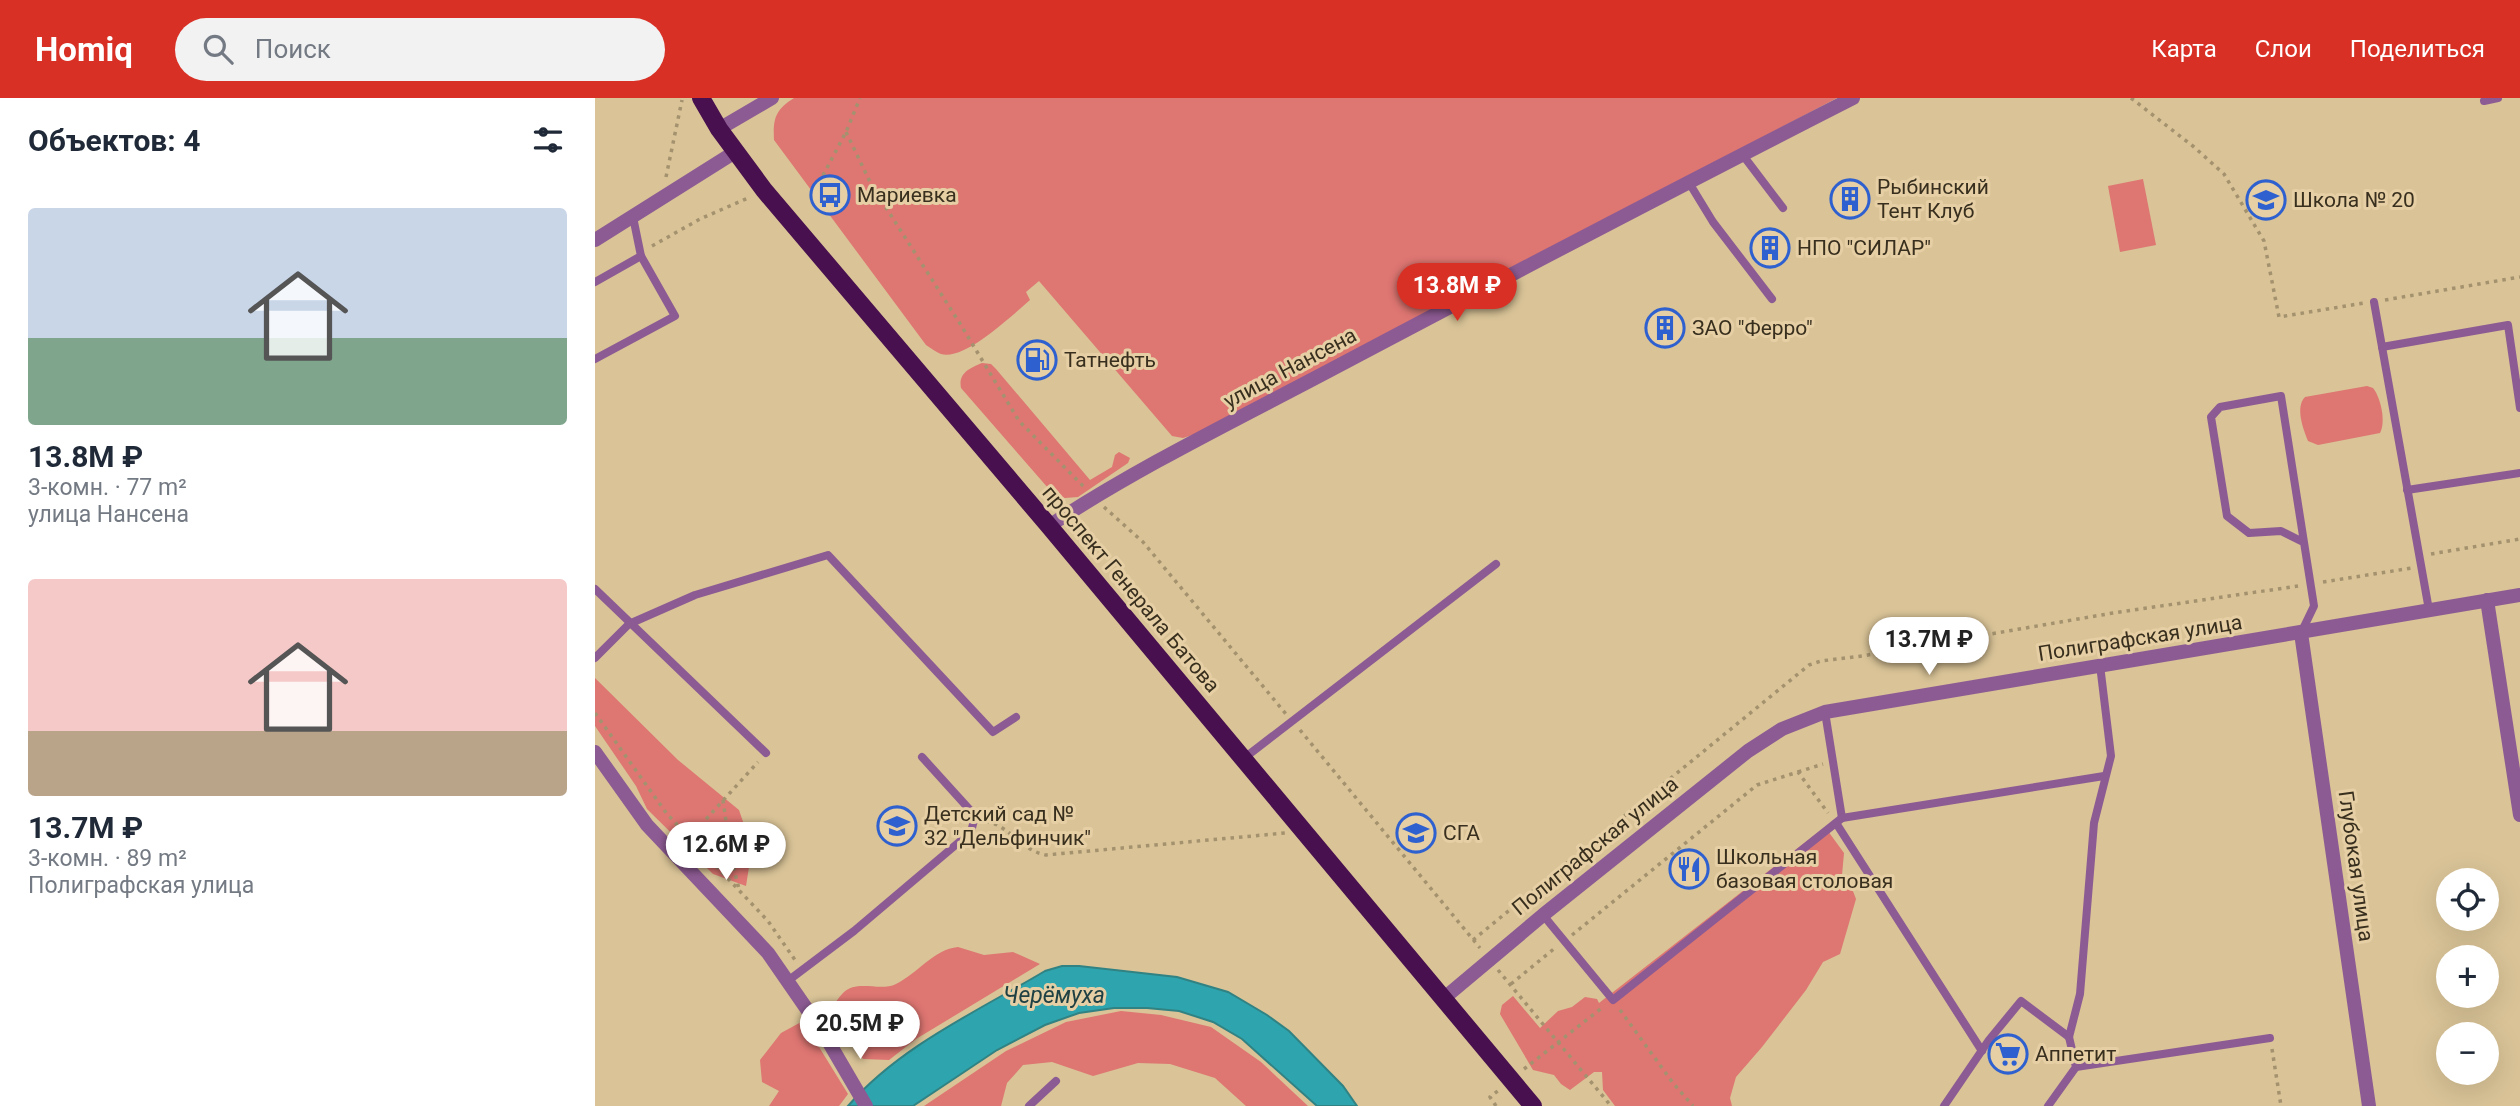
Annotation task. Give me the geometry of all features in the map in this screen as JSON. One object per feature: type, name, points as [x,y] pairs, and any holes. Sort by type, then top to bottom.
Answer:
[{"type":"main road","name":"проспект Генерала Батова","points":[[701,98],[735,152],[811,247],[1049,526],[1533,1106]]},
{"type":"street","points":[[719,129],[772,98]]},
{"type":"street","name":"улица Нансена","points":[[1049,526],[1094,496],[1688,181],[1853,98]]},
{"type":"street","points":[[595,240],[735,152]]},
{"type":"street","name":"Полиграфская улица","points":[[1443,999],[1748,751],[1782,729],[1825,712],[2520,595]]},
{"type":"street","points":[[2487,600],[2520,815]]},
{"type":"street","name":"Глубокая улица","points":[[2301,633],[2369,1106]]},
{"type":"street","points":[[595,752],[647,825],[752,934],[789,981],[866,1106]]},
{"type":"lane","points":[[2484,101],[2498,98]]},
{"type":"lane","points":[[1742,154],[1783,208]]},
{"type":"lane","points":[[1688,181],[1713,222],[1772,299]]},
{"type":"lane","points":[[595,359],[675,316],[641,254],[633,217]]},
{"type":"lane","points":[[595,282],[641,254]]},
{"type":"lane","points":[[2374,302],[2429,611]]},
{"type":"lane","points":[[2382,347],[2508,325],[2520,408]]},
{"type":"lane","points":[[2301,633],[2314,606],[2304,542],[2281,396],[2220,407],[2211,417],[2227,516],[2249,533],[2281,531],[2304,542]]},
{"type":"lane","points":[[2407,490],[2520,473]]},
{"type":"lane","points":[[595,658],[629,624],[695,596],[828,555],[993,732],[1016,717]]},
{"type":"lane","points":[[1243,759],[1496,564]]},
{"type":"lane","points":[[595,589],[766,753]]},
{"type":"lane","points":[[2076,1068],[2069,1037],[2080,994],[2094,824],[2111,756],[2100,665]]},
{"type":"lane","points":[[1825,712],[1839,821],[1982,1051]]},
{"type":"lane","points":[[789,981],[854,932],[971,832],[974,820],[970,810],[922,757]]},
{"type":"lane","points":[[1543,915],[1613,1000],[1839,821],[2104,776]]},
{"type":"lane","points":[[1944,1106],[2021,1001],[2069,1037]]},
{"type":"lane","points":[[2048,1106],[2076,1068],[2270,1038]]},
{"type":"lane","points":[[1029,1106],[1056,1081]]},
{"type":"path","points":[[811,198],[846,132],[860,98]]},
{"type":"path","points":[[2131,98],[2195,147],[2224,174],[2264,241],[2279,317],[2520,277]]},
{"type":"path","points":[[662,199],[682,100]]},
{"type":"path","points":[[846,132],[871,184],[966,332],[1019,421],[1143,542],[1611,1106]]},
{"type":"path","points":[[641,254],[700,219],[748,198]]},
{"type":"path","points":[[2419,556],[2520,539]]},
{"type":"path","points":[[595,713],[667,814],[768,921],[802,971]]},
{"type":"path","points":[[689,838],[766,753]]},
{"type":"path","points":[[1511,985],[1757,785],[1833,761]]},
{"type":"path","points":[[1798,772],[1839,821]]},
{"type":"path","points":[[723,800],[739,891]]},
{"type":"path","points":[[974,820],[990,821],[1034,853],[1046,855],[1304,832]]},
{"type":"path","points":[[1496,1106],[1490,1097],[1613,1000],[1673,1083],[1693,1106]]},
{"type":"path","points":[[2270,1038],[2281,1106]]},
{"type":"shaded area","points":[[794,98],[1837,98],[1202,432],[1183,438],[1172,436],[1039,281],[1026,292],[1030,300],[1000,326],[963,351],[941,354],[926,345],[774,140],[777,116]]},
{"type":"shaded area","points":[[2143,179],[2156,245],[2120,252],[2108,186]]},
{"type":"shaded area","points":[[982,363],[991,364],[996,369],[1090,480],[1112,467],[1115,455],[1119,452],[1130,458],[1128,463],[1078,497],[1055,496],[961,388],[963,375]]},
{"type":"shaded area","points":[[2367,386],[2376,392],[2380,404],[2383,423],[2380,433],[2318,445],[2308,441],[2300,412],[2305,397]]},
{"type":"shaded area","points":[[595,678],[678,760],[739,810],[752,848],[746,886],[713,874],[647,809],[636,786],[595,726]]},
{"type":"shaded area","points":[[1825,827],[1844,853],[1842,875],[1851,886],[1856,899],[1840,954],[1823,962],[1806,990],[1736,1077],[1730,1098],[1732,1106],[1615,1106],[1603,1090],[1602,1072],[1594,1072],[1570,1090],[1554,1075],[1533,1070],[1500,1014],[1502,1005],[1513,996],[1540,1028],[1558,1011],[1572,1007],[1585,997],[1597,999],[1599,1003]]},
{"type":"shaded area","points":[[958,947],[984,955],[1013,952],[1040,964],[916,1039],[889,1060],[863,1059],[847,1040],[830,1010],[841,995],[855,987],[896,984],[941,952]]},
{"type":"shaded area","points":[[1121,1011],[1161,1015],[1211,1027],[1261,1062],[1308,1106],[1246,1106],[1215,1078],[1170,1064],[1138,1063],[1093,1076],[1052,1062],[1023,1065],[1007,1083],[1001,1106],[924,1106],[1006,1051],[1066,1022]]},
{"type":"shaded area","points":[[803,1021],[848,1094],[839,1106],[769,1106],[779,1091],[762,1082],[760,1060],[781,1033]]},
{"type":"water","name":"Черёмуха","points":[[1062,966],[1177,977],[1228,992],[1289,1031],[1343,1086],[1357,1106],[1317,1106],[1242,1039],[1213,1022],[1179,1011],[1114,1008],[1079,1013],[1045,1025],[997,1050],[913,1106],[848,1106],[891,1065],[916,1047],[1045,971]]},
{"type":"place","name":"Мариевка","points":[[830,195]]},
{"type":"place","name":"Рыбинский Тент Клуб","points":[[1850,199]]},
{"type":"place","name":"Школа № 20","points":[[2266,200]]},
{"type":"place","name":"НПО \"СИЛАР\"","points":[[1770,248]]},
{"type":"place","name":"ЗАО \"Ферро\"","points":[[1665,328]]},
{"type":"place","name":"Татнефть","points":[[1037,360]]},
{"type":"place","name":"Детский сад № 32 \"Дельфинчик\"","points":[[897,826]]},
{"type":"place","name":"СГА","points":[[1416,833]]},
{"type":"place","name":"Школьная базовая столовая","points":[[1689,869]]},
{"type":"place","name":"Аппетит","points":[[2008,1054]]}]
